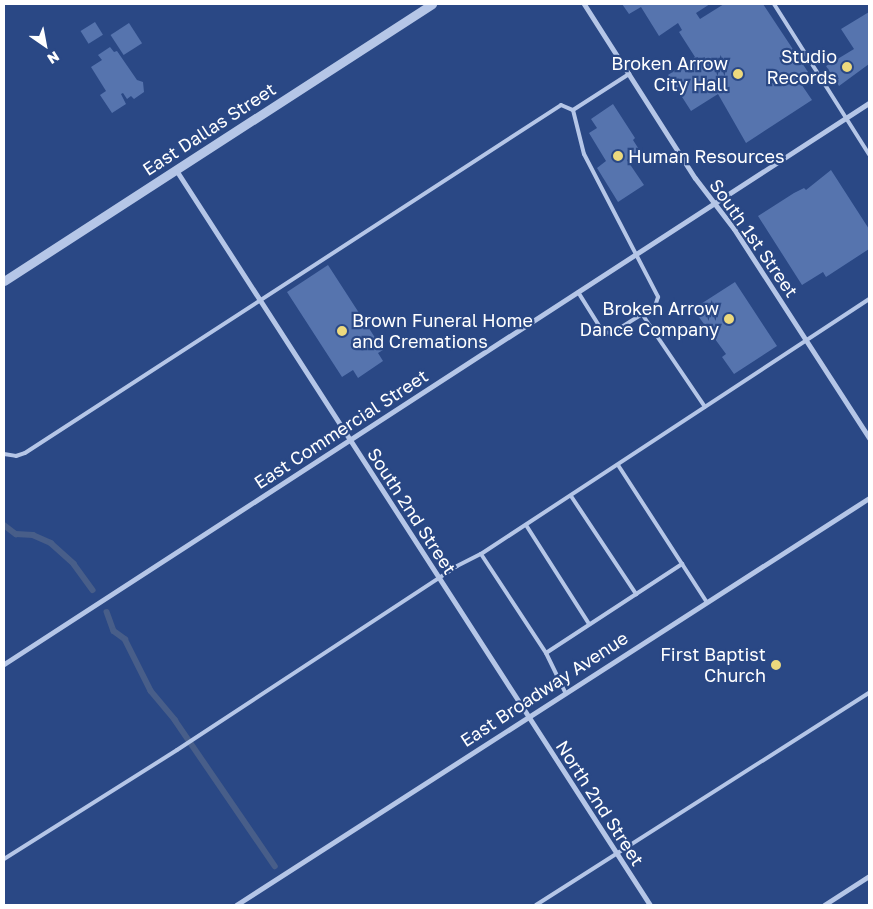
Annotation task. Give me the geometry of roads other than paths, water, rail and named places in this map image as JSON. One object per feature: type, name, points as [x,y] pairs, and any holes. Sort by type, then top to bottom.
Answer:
[{"type":"street","name":"East Dallas Street","points":[[4,281],[432,4]]},
{"type":"street","name":"South 1st Street","points":[[584,4],[807,340],[869,438]]},
{"type":"street","name":"East Commercial Street","points":[[4,664],[869,104]]},
{"type":"street","name":"South 2nd Street","points":[[176,170],[528,716]]},
{"type":"street","name":"East Broadway Avenue","points":[[236,905],[564,692],[869,498]]},
{"type":"street","name":"North 2nd Street","points":[[528,716],[650,905]]},
{"type":"street","points":[[824,905],[869,876]]},
{"type":"lane","points":[[774,4],[848,117],[869,154]]},
{"type":"lane","points":[[573,110],[629,74]]},
{"type":"lane","points":[[4,454],[16,456],[25,453],[562,105],[573,110]]},
{"type":"lane","points":[[573,110],[584,154],[658,297],[654,306],[616,332],[603,332],[578,292]]},
{"type":"lane","points":[[4,859],[177,750],[439,578],[481,554],[571,496],[869,299]]},
{"type":"lane","points":[[642,314],[705,407]]},
{"type":"lane","points":[[618,465],[706,601]]},
{"type":"lane","points":[[571,496],[636,594]]},
{"type":"lane","points":[[526,525],[590,624]]},
{"type":"lane","points":[[481,554],[546,653],[564,692]]},
{"type":"lane","points":[[546,653],[682,564]]},
{"type":"lane","points":[[536,905],[869,693]]},
{"type":"waterway","points":[[4,525],[16,534],[33,535],[51,543],[74,564],[93,590]]},
{"type":"waterway","points":[[107,612],[114,631],[125,639],[151,691],[175,720],[275,866]]},
{"type":"place","name":"Studio Records","points":[[847,67]]},
{"type":"place","name":"Broken Arrow City Hall","points":[[738,74]]},
{"type":"place","name":"Human Resources","points":[[618,156]]},
{"type":"place","name":"Broken Arrow Dance Company","points":[[729,319]]},
{"type":"place","name":"Brown Funeral Home and Cremations","points":[[342,331]]},
{"type":"place","name":"First Baptist Church","points":[[776,665]]}]
